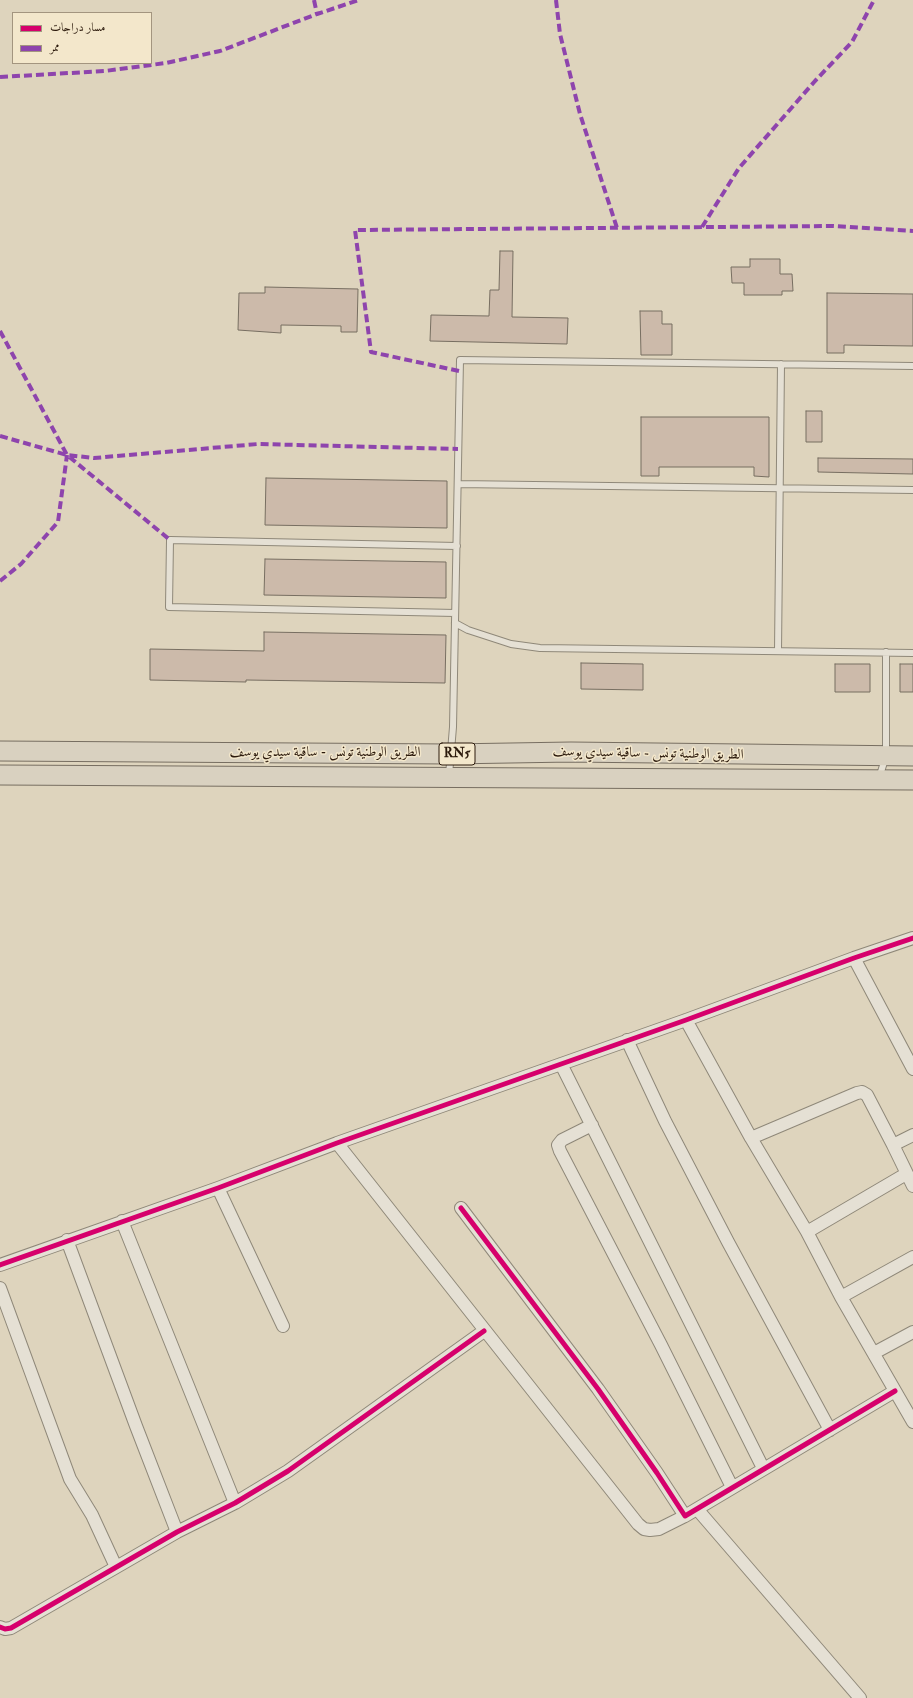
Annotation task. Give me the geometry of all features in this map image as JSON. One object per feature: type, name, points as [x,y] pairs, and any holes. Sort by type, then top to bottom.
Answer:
[{"type":"main road","name":"الطريق الوطنية تونس - ساقية سيدي يوسف","points":[[0,751],[450,754],[571,752],[913,756]]},
{"type":"main road","name":"الطريق الوطنية تونس - ساقية سيدي يوسف","points":[[0,775],[913,780]]},
{"type":"street","points":[[0,1265],[67,1240],[218,1188],[337,1142],[562,1064],[913,938]]},
{"type":"street","points":[[854,958],[913,1069]]},
{"type":"street","points":[[686,1020],[750,1138],[807,1232],[841,1297],[913,1422]]},
{"type":"street","points":[[627,1040],[668,1128],[830,1430]]},
{"type":"street","points":[[562,1064],[763,1468]]},
{"type":"street","points":[[750,1138],[862,1092],[867,1095],[913,1186]]},
{"type":"street","points":[[592,1125],[562,1140],[558,1145],[560,1151],[661,1345],[732,1487]]},
{"type":"street","points":[[893,1145],[913,1135]]},
{"type":"street","points":[[337,1142],[484,1331],[638,1524],[644,1529],[659,1529],[697,1509],[763,1468],[895,1391]]},
{"type":"street","points":[[807,1232],[906,1174]]},
{"type":"street","points":[[218,1188],[283,1326]]},
{"type":"street","points":[[461,1208],[598,1389],[657,1473],[684,1516]]},
{"type":"street","points":[[122,1221],[235,1503]]},
{"type":"street","points":[[67,1240],[177,1532]]},
{"type":"street","points":[[841,1297],[913,1257]]},
{"type":"street","points":[[0,1288],[70,1479],[92,1515],[116,1567]]},
{"type":"street","points":[[0,1627],[5,1629],[11,1628],[177,1532],[235,1503],[288,1471],[484,1331]]},
{"type":"street","points":[[874,1353],[913,1332]]},
{"type":"street","points":[[697,1509],[860,1698]]},
{"type":"lane","points":[[449,778],[453,727],[460,360],[913,366]]},
{"type":"lane","points":[[778,651],[781,364]]},
{"type":"lane","points":[[458,484],[913,490]]},
{"type":"lane","points":[[455,613],[169,607],[169,585],[170,540],[456,546]]},
{"type":"lane","points":[[455,623],[468,630],[511,644],[540,648],[913,653]]},
{"type":"lane","points":[[878,780],[886,756],[886,652]]},
{"type":"building","points":[[500,251],[513,251],[512,317],[568,318],[567,344],[430,341],[431,315],[489,316],[490,290],[499,290]]},
{"type":"building","points":[[750,259],[780,259],[780,274],[792,274],[793,291],[782,291],[782,295],[744,295],[744,283],[732,283],[731,267],[750,267]]},
{"type":"building","points":[[265,287],[358,289],[357,332],[341,332],[341,326],[281,325],[281,333],[238,330],[239,293],[265,293]]},
{"type":"building","points":[[827,293],[913,294],[913,346],[844,345],[844,353],[827,353]]},
{"type":"building","points":[[640,311],[662,311],[662,324],[672,324],[672,355],[641,355]]},
{"type":"building","points":[[806,411],[822,411],[822,442],[806,442]]},
{"type":"building","points":[[641,417],[769,417],[769,477],[754,476],[754,467],[659,467],[659,476],[641,476]]},
{"type":"building","points":[[818,458],[913,459],[913,474],[818,472]]},
{"type":"building","points":[[266,478],[447,481],[447,528],[265,525]]},
{"type":"building","points":[[265,559],[446,562],[446,598],[264,595]]},
{"type":"building","points":[[264,632],[446,635],[445,683],[150,680],[150,649],[264,651]]},
{"type":"building","points":[[581,663],[643,664],[643,690],[581,689]]},
{"type":"building","points":[[835,664],[870,664],[870,692],[835,692]]},
{"type":"building","points":[[900,664],[913,664],[913,692],[900,692]]},
{"type":"marked path","points":[[314,0],[317,14]]},
{"type":"marked path","points":[[0,77],[105,71],[166,63],[220,51],[317,14],[359,0]]},
{"type":"marked path","points":[[556,0],[560,34],[580,114],[617,228]]},
{"type":"marked path","points":[[702,227],[739,168],[815,81],[852,42],[874,0]]},
{"type":"marked path","points":[[459,371],[371,352],[355,230],[833,226],[913,231]]},
{"type":"marked path","points":[[0,331],[67,455],[170,540]]},
{"type":"marked path","points":[[0,436],[67,455],[94,458],[258,444],[458,449]]},
{"type":"marked path","points":[[0,581],[21,564],[58,522],[67,455]]},
{"type":"cycle path","points":[[0,1265],[218,1188],[337,1143],[913,938]]},
{"type":"cycle path","points":[[461,1208],[598,1389],[657,1473],[685,1516],[895,1391]]},
{"type":"cycle path","points":[[0,1627],[5,1629],[11,1628],[177,1532],[235,1503],[288,1471],[484,1331]]}]
